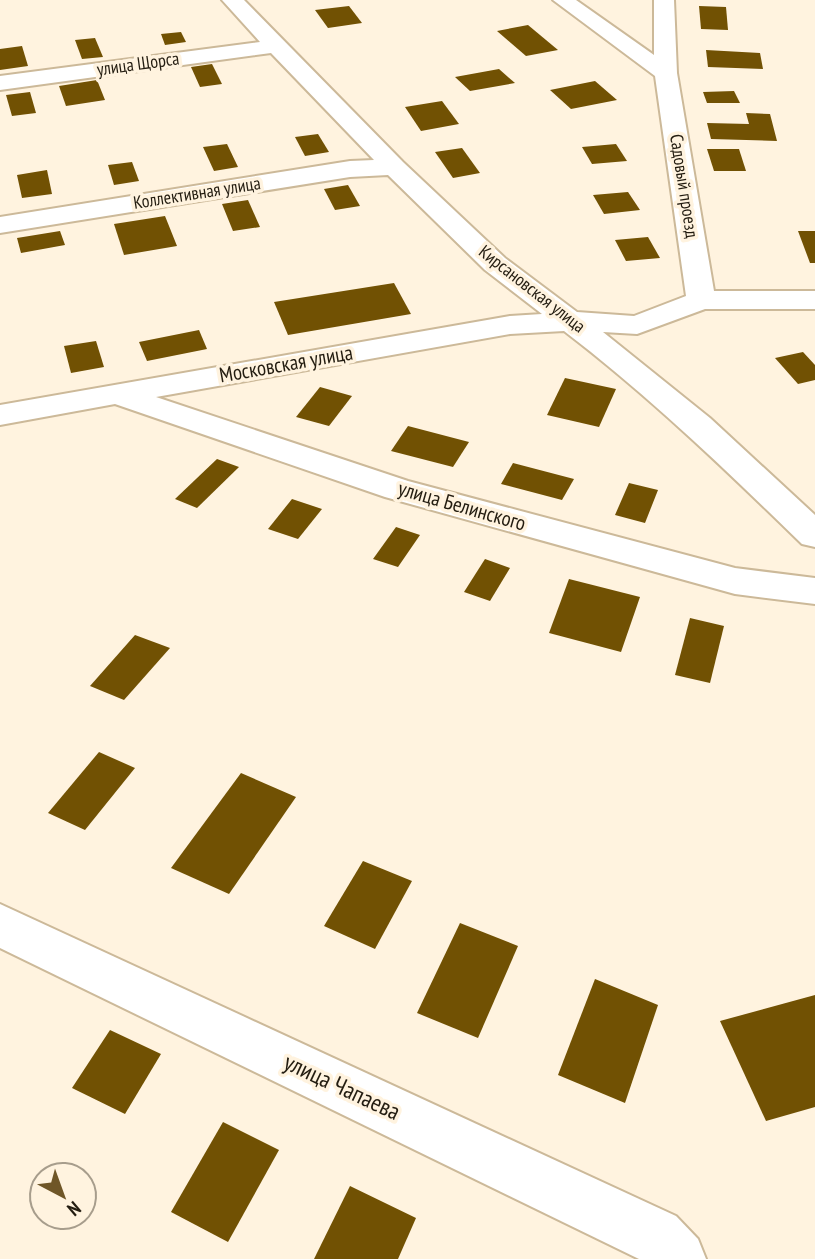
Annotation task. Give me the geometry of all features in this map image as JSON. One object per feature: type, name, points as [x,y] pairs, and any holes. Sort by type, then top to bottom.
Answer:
[{"type":"street","name":"Кирсановская улица","points":[[232,0],[394,167],[495,264],[573,321],[698,425],[815,535]]},
{"type":"street","points":[[563,0],[666,73]]},
{"type":"street","name":"Садовый проезд","points":[[664,0],[666,73],[701,300]]},
{"type":"street","name":"улица Щорса","points":[[0,83],[276,46]]},
{"type":"street","name":"Коллективная улица","points":[[0,225],[350,169],[394,167]]},
{"type":"street","points":[[573,321],[637,325],[701,300],[815,300]]},
{"type":"street","name":"Московская улица","points":[[0,415],[510,325],[573,321]]},
{"type":"street","name":"улица Белинского","points":[[116,394],[397,489],[735,582],[815,591]]},
{"type":"street","name":"улица Чапаева","points":[[0,925],[656,1236],[678,1259]]},
{"type":"building","points":[[349,6],[362,23],[328,28],[315,10]]},
{"type":"building","points":[[699,6],[726,7],[728,30],[701,29]]},
{"type":"building","points":[[528,25],[558,50],[526,56],[497,31]]},
{"type":"building","points":[[181,32],[186,42],[165,45],[161,34]]},
{"type":"building","points":[[95,38],[103,57],[82,59],[75,40]]},
{"type":"building","points":[[22,46],[28,66],[0,70],[0,49]]},
{"type":"building","points":[[706,50],[760,53],[763,69],[708,67]]},
{"type":"building","points":[[212,64],[222,84],[200,87],[191,67]]},
{"type":"building","points":[[499,69],[515,83],[470,91],[455,77]]},
{"type":"building","points":[[97,80],[105,100],[66,106],[59,86]]},
{"type":"building","points":[[595,81],[617,100],[571,109],[550,90]]},
{"type":"building","points":[[734,91],[740,103],[707,103],[703,92]]},
{"type":"building","points":[[30,92],[36,113],[12,116],[6,95]]},
{"type":"building","points":[[442,101],[459,124],[421,131],[405,107]]},
{"type":"building","points":[[746,113],[770,114],[777,141],[711,139],[707,123],[749,124]]},
{"type":"building","points":[[318,134],[329,152],[305,156],[295,137]]},
{"type":"building","points":[[227,144],[238,167],[214,171],[203,147]]},
{"type":"building","points":[[616,144],[627,161],[592,164],[582,147]]},
{"type":"building","points":[[462,148],[480,173],[453,178],[435,152]]},
{"type":"building","points":[[707,149],[739,149],[746,171],[714,171]]},
{"type":"building","points":[[132,162],[139,181],[114,185],[108,165]]},
{"type":"building","points":[[47,170],[52,194],[22,198],[17,175]]},
{"type":"building","points":[[348,185],[360,206],[335,210],[324,189]]},
{"type":"building","points":[[628,192],[640,210],[604,214],[593,195]]},
{"type":"building","points":[[248,200],[260,227],[233,231],[222,204]]},
{"type":"building","points":[[165,216],[177,246],[124,255],[114,224]]},
{"type":"building","points":[[60,231],[65,245],[21,253],[17,238]]},
{"type":"building","points":[[798,231],[815,231],[815,263],[810,263]]},
{"type":"building","points":[[648,237],[660,258],[626,261],[615,240]]},
{"type":"building","points":[[394,283],[411,314],[288,335],[274,302]]},
{"type":"building","points":[[199,330],[207,349],[147,361],[139,342]]},
{"type":"building","points":[[96,341],[104,367],[71,373],[64,346]]},
{"type":"building","points":[[803,352],[815,365],[815,380],[798,384],[775,358]]},
{"type":"building","points":[[565,378],[616,389],[599,427],[547,415]]},
{"type":"building","points":[[320,387],[352,396],[329,426],[296,417]]},
{"type":"building","points":[[408,426],[469,442],[453,467],[391,451]]},
{"type":"building","points":[[217,459],[239,467],[197,508],[175,499]]},
{"type":"building","points":[[513,463],[574,479],[562,500],[501,484]]},
{"type":"building","points":[[629,483],[658,490],[645,523],[615,515]]},
{"type":"building","points":[[292,499],[322,509],[298,539],[268,529]]},
{"type":"building","points":[[396,527],[420,535],[398,567],[373,559]]},
{"type":"building","points":[[485,559],[510,568],[490,601],[464,592]]},
{"type":"building","points":[[569,579],[640,597],[621,652],[549,633]]},
{"type":"building","points":[[690,618],[724,626],[710,683],[675,675]]},
{"type":"building","points":[[135,635],[170,648],[124,700],[90,686]]},
{"type":"building","points":[[99,752],[135,768],[85,830],[48,813]]},
{"type":"building","points":[[241,773],[296,797],[229,894],[171,868]]},
{"type":"building","points":[[363,861],[412,881],[375,949],[324,926]]},
{"type":"building","points":[[460,923],[518,946],[478,1038],[417,1013]]},
{"type":"building","points":[[595,979],[658,1005],[625,1103],[558,1075]]},
{"type":"building","points":[[815,995],[815,1107],[766,1121],[720,1021]]},
{"type":"building","points":[[110,1030],[161,1054],[125,1114],[72,1088]]},
{"type":"building","points":[[223,1122],[279,1150],[228,1242],[171,1212]]},
{"type":"building","points":[[350,1186],[416,1218],[398,1259],[314,1259]]}]
